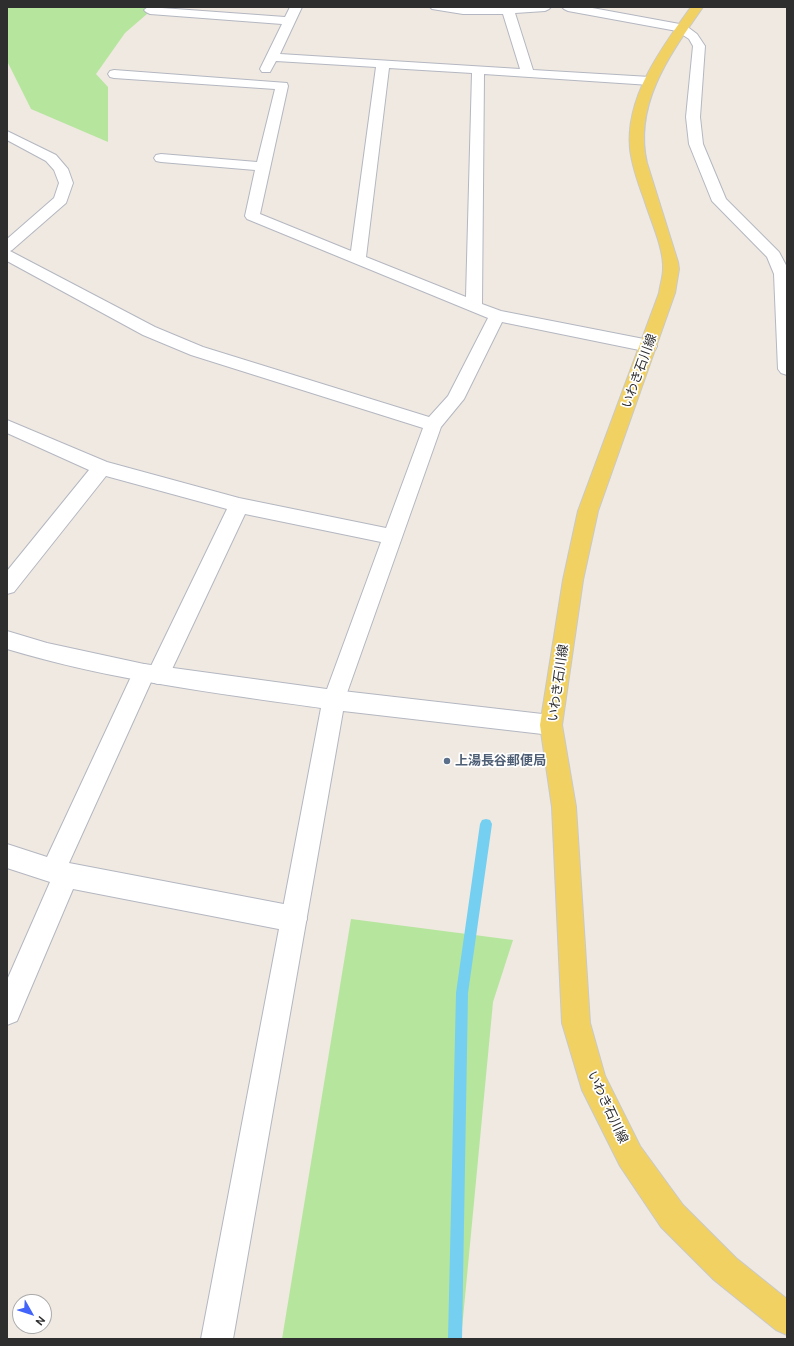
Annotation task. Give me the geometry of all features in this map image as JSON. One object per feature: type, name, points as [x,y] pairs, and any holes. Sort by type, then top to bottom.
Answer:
[{"type":"main road","name":"いわき石川線","points":[[697,7],[681,28],[650,81],[638,122],[637,148],[671,268],[667,293],[588,511],[573,580],[551,725],[564,807],[576,1022],[592,1080],[630,1156],[672,1216],[725,1269],[787,1320]]},
{"type":"street","points":[[259,85],[296,7]]},
{"type":"street","points":[[436,7],[449,9],[508,11],[545,7]]},
{"type":"street","points":[[568,7],[681,28],[693,37],[699,46],[693,117],[696,144],[719,201],[774,255],[782,274],[787,369]]},
{"type":"street","points":[[150,10],[290,21]]},
{"type":"street","points":[[508,11],[528,74]]},
{"type":"street","points":[[272,56],[650,81]]},
{"type":"street","points":[[358,259],[383,64]]},
{"type":"street","points":[[474,306],[478,70]]},
{"type":"street","points":[[114,74],[282,86],[252,216],[497,316],[648,346]]},
{"type":"street","points":[[7,135],[51,158],[61,169],[66,183],[61,200],[7,247]]},
{"type":"street","points":[[161,158],[264,167]]},
{"type":"street","points":[[7,255],[149,331],[197,351],[433,425]]},
{"type":"street","points":[[217,1339],[334,700],[433,425],[455,399],[497,316]]},
{"type":"street","points":[[7,426],[102,468],[239,506],[393,537]]},
{"type":"street","points":[[7,586],[102,468]]},
{"type":"street","points":[[7,1011],[60,873],[151,674],[239,506]]},
{"type":"street","points":[[7,640],[47,652],[151,674],[334,700],[551,725]]},
{"type":"street","points":[[7,856],[60,873],[294,919]]},
{"type":"green space","points":[[7,7],[155,7],[125,33],[96,74],[108,87],[108,142],[31,109],[7,61]]},
{"type":"green space","points":[[351,919],[513,940],[493,1002],[461,1339],[282,1339]]},
{"type":"waterway","points":[[455,1339],[462,993],[486,824]]},
{"type":"place","name":"上湯長谷郵便局","points":[[447,761]]}]
